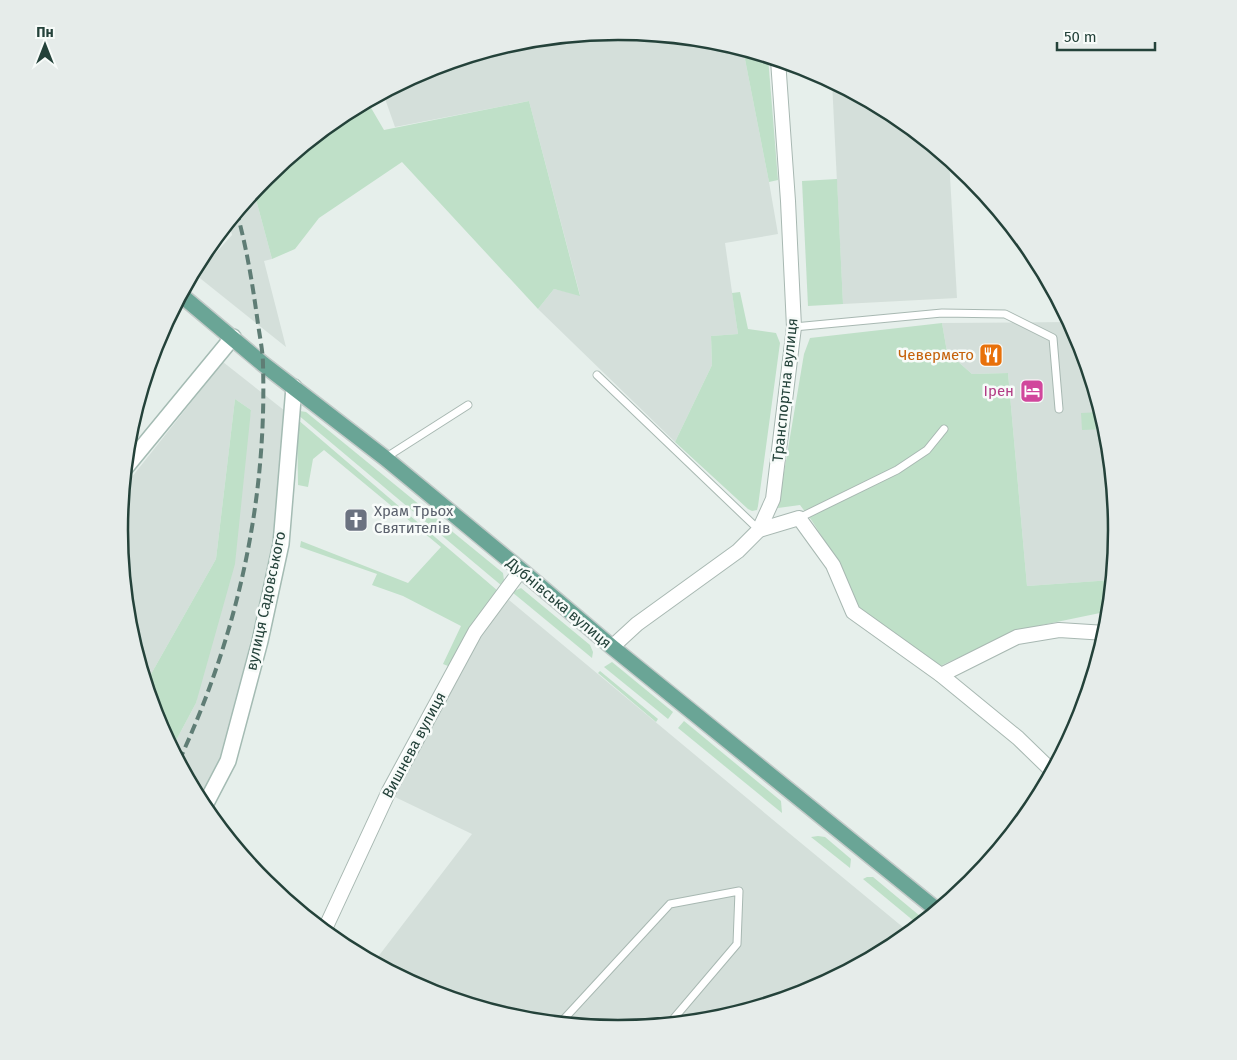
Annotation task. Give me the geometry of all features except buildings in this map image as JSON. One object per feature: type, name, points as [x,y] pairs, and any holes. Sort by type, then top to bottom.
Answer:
[{"type":"main road","name":"Дубнівська вулиця","points":[[186,299],[385,458],[612,647],[932,906]]},
{"type":"street","name":"Транспортна вулиця","points":[[612,647],[637,624],[738,551],[759,530],[772,498],[794,327],[788,201],[778,67]]},
{"type":"street","points":[[134,457],[233,337]]},
{"type":"street","name":"вулиця Садовського","points":[[209,798],[228,761],[260,641],[281,544],[294,387]]},
{"type":"street","points":[[759,530],[799,518],[833,565],[853,612],[940,674],[1018,738],[1047,767]]},
{"type":"street","name":"Вишнева вулиця","points":[[327,924],[389,791],[470,640],[521,570]]},
{"type":"street","points":[[940,674],[1017,637],[1059,630],[1098,632]]},
{"type":"lane","points":[[794,327],[942,313],[1005,314],[1053,338],[1059,409]]},
{"type":"lane","points":[[597,374],[759,530]]},
{"type":"lane","points":[[385,458],[468,405]]},
{"type":"lane","points":[[799,518],[897,470],[927,450],[944,430]]},
{"type":"lane","points":[[566,1017],[670,904],[739,891],[737,944],[675,1017]]},
{"type":"shaded area","points":[[586,41],[651,41],[714,49],[745,57],[778,234],[725,243],[738,334],[711,336],[712,365],[675,442],[538,309],[554,289],[580,295],[529,101],[395,127],[385,100],[431,77],[461,66],[523,49]]},
{"type":"shaded area","points":[[832,90],[891,123],[917,141],[950,169],[957,298],[843,304]]},
{"type":"shaded area","points":[[256,200],[272,259],[264,261],[286,347],[199,277],[210,259],[232,235],[231,231]]},
{"type":"shaded area","points":[[1062,322],[1082,372],[1099,434],[1107,498],[1108,530],[1105,580],[1027,586],[1008,373],[972,374],[947,352],[942,323]]},
{"type":"shaded area","points":[[223,362],[285,411],[274,544],[222,758],[204,791],[176,740],[196,703],[251,410],[235,399],[216,559],[151,675],[138,626],[133,594],[128,530],[132,477]]},
{"type":"shaded area","points":[[509,600],[904,928],[864,954],[835,969],[806,983],[776,994],[714,1011],[651,1019],[586,1019],[523,1011],[461,994],[431,983],[378,957],[472,834],[395,797],[479,638]]},
{"type":"green space","points":[[745,57],[769,64],[778,180],[769,182]]},
{"type":"green space","points":[[529,101],[580,296],[554,289],[538,309],[402,162],[319,218],[295,249],[272,259],[256,200],[295,162],[320,141],[371,107],[384,130]]},
{"type":"green space","points":[[837,179],[843,304],[808,306],[802,181]]},
{"type":"green space","points":[[740,292],[748,329],[776,333],[780,343],[758,506],[757,510],[752,511],[675,442],[712,365],[711,336],[738,334],[732,293]]},
{"type":"green space","points":[[942,323],[947,352],[972,374],[1008,373],[1027,586],[1105,580],[1101,613],[1018,630],[938,667],[858,610],[840,565],[800,505],[778,508],[804,354],[810,338]]},
{"type":"green space","points":[[235,399],[251,410],[235,564],[196,703],[176,740],[151,675],[216,559]]},
{"type":"green space","points":[[300,411],[306,412],[503,573],[504,580],[502,586],[297,414]]},
{"type":"green space","points":[[1094,412],[1098,429],[1082,430],[1081,413]]},
{"type":"green space","points":[[297,419],[498,591],[470,629],[448,666],[443,664],[461,626],[403,596],[372,585],[377,574],[300,547],[301,541],[408,583],[441,547],[324,450],[313,459],[308,487],[298,485]]},
{"type":"green space","points":[[521,588],[590,645],[593,652],[592,658],[512,592]]},
{"type":"green space","points":[[612,662],[673,712],[668,719],[604,667]]},
{"type":"green space","points":[[600,671],[658,719],[656,722],[598,673]]},
{"type":"green space","points":[[684,721],[781,801],[782,813],[678,728]]},
{"type":"green space","points":[[811,837],[825,837],[851,859],[850,868]]},
{"type":"green space","points":[[873,877],[920,916],[914,921],[863,879]]},
{"type":"railway","points":[[182,753],[217,666],[232,617],[244,568],[260,468],[263,417],[263,365],[254,296],[239,221]]},
{"type":"place","name":"Чевермето","points":[[991,355]]},
{"type":"place","name":"Ірен","points":[[1032,391]]},
{"type":"place","name":"Храм Трьох Святителів","points":[[356,520]]}]
